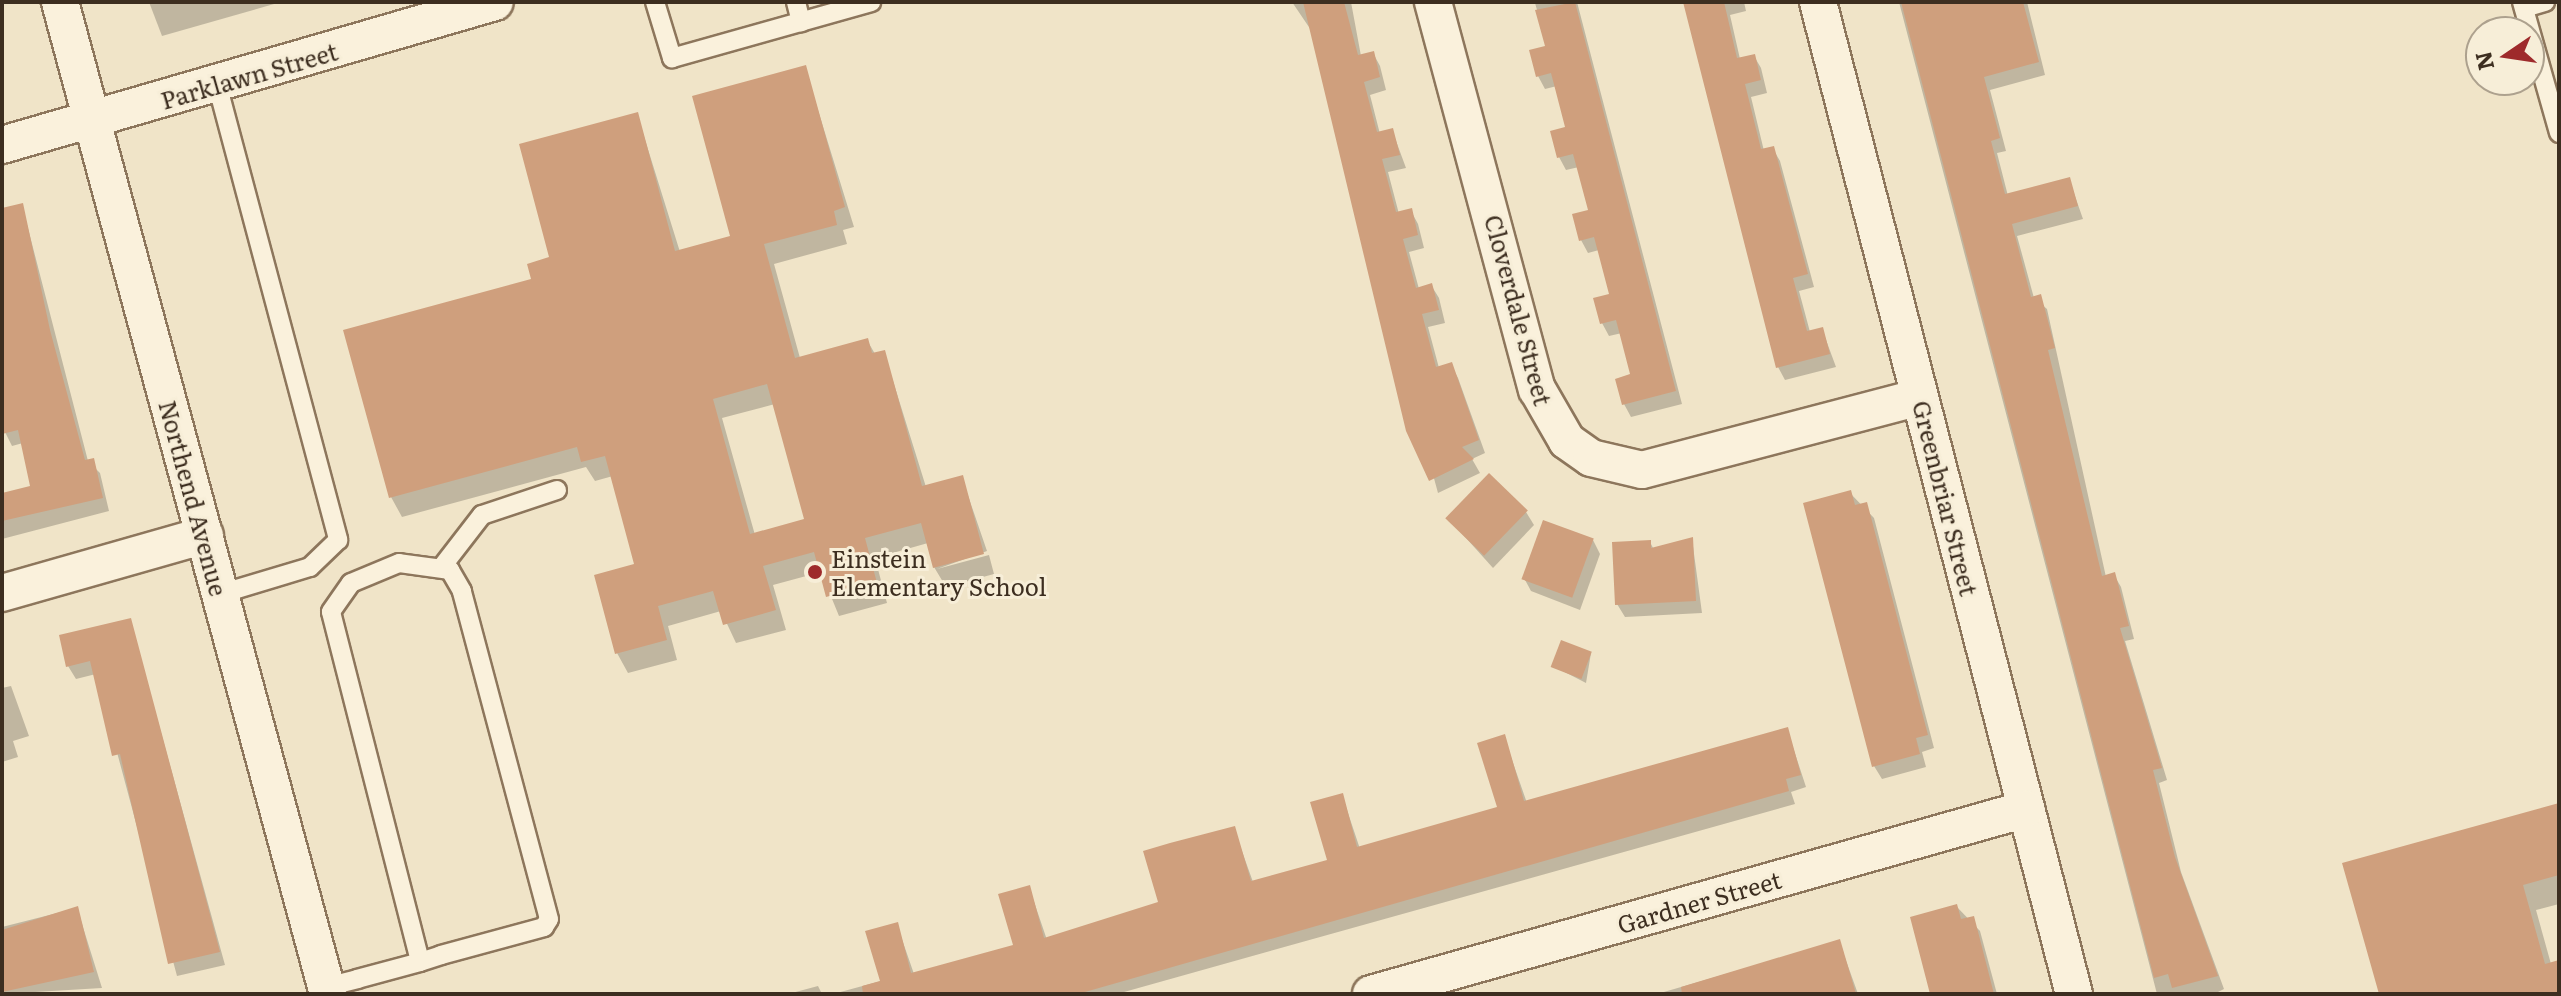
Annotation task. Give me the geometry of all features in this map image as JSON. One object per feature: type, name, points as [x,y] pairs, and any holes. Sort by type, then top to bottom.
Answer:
[{"type":"street","name":"Northend Avenue","points":[[60,2],[205,535],[318,992]]},
{"type":"street","name":"Parklawn Street","points":[[2,145],[495,2]]},
{"type":"street","name":"Cloverdale Street","points":[[1433,2],[1537,389],[1567,441],[1591,458],[1642,470],[1920,397]]},
{"type":"street","name":"Greenbriar Street","points":[[1818,2],[2074,994]]},
{"type":"street","points":[[2,593],[205,535]]},
{"type":"street","name":"Gardner Street","points":[[1371,994],[2026,809]]},
{"type":"lane","points":[[655,2],[672,58],[871,2]]},
{"type":"lane","points":[[796,2],[801,22]]},
{"type":"lane","points":[[2545,2],[2523,5],[2559,133]]},
{"type":"lane","points":[[217,84],[338,540],[310,567],[220,594]]},
{"type":"lane","points":[[441,568],[482,515],[557,490]]},
{"type":"lane","points":[[318,992],[544,927],[549,919],[462,591],[441,568],[394,565],[351,583],[331,612],[420,962]]},
{"type":"building","points":[[1303,2],[1344,2],[1358,55],[1374,51],[1380,77],[1364,82],[1377,132],[1393,128],[1400,155],[1382,159],[1396,212],[1412,208],[1418,235],[1403,239],[1416,288],[1432,283],[1439,310],[1422,314],[1436,367],[1452,362],[1479,440],[1462,447],[1474,459],[1429,481],[1406,431]]},
{"type":"building","points":[[1575,2],[1676,391],[1622,405],[1615,379],[1630,374],[1616,320],[1600,324],[1593,298],[1609,294],[1594,237],[1579,241],[1572,214],[1588,210],[1573,154],[1557,158],[1550,131],[1565,127],[1551,73],[1536,77],[1529,50],[1545,46],[1535,10]]},
{"type":"building","points":[[1683,2],[1724,2],[1737,58],[1755,54],[1761,80],[1745,84],[1761,149],[1774,146],[1808,274],[1793,278],[1807,331],[1823,327],[1830,354],[1776,368]]},
{"type":"building","points":[[1901,2],[2023,2],[2039,62],[1984,77],[2000,138],[1991,141],[2005,194],[2070,177],[2078,206],[2012,224],[2031,297],[2041,294],[2055,348],[2048,350],[2102,576],[2115,572],[2129,626],[2120,628],[2162,768],[2153,770],[2175,857],[2218,976],[2172,988],[2168,974],[2154,978]]},
{"type":"building","points":[[806,65],[845,207],[834,211],[837,225],[764,244],[795,358],[868,338],[872,353],[885,350],[922,486],[963,475],[984,554],[933,568],[921,523],[865,538],[877,583],[826,597],[814,552],[763,566],[776,610],[723,625],[713,591],[658,606],[667,640],[615,654],[594,575],[634,564],[605,456],[581,462],[577,447],[389,498],[343,330],[531,279],[527,264],[549,257],[519,144],[638,112],[675,251],[730,236],[692,96]],"holes":[[[767,384],[804,519],[750,534],[713,399]]]},
{"type":"building","points":[[23,203],[50,330],[85,460],[94,458],[103,498],[2,521],[2,493],[30,486],[18,430],[2,434],[2,208]]},
{"type":"building","points":[[1489,473],[1528,511],[1484,556],[1445,518]]},
{"type":"building","points":[[1851,490],[1855,505],[1867,502],[1928,735],[1916,738],[1920,754],[1872,767],[1803,503]]},
{"type":"building","points":[[1543,520],[1594,538],[1572,598],[1521,579]]},
{"type":"building","points":[[1693,537],[1696,601],[1615,605],[1612,542],[1651,540],[1651,548]]},
{"type":"building","points":[[131,618],[220,952],[168,964],[120,754],[112,756],[90,661],[66,667],[59,635]]},
{"type":"building","points":[[1561,640],[1592,652],[1581,679],[1551,667]]},
{"type":"building","points":[[1788,727],[1801,775],[1786,779],[1789,791],[1078,994],[863,994],[862,986],[880,981],[865,931],[898,922],[911,973],[1013,945],[998,894],[1030,885],[1044,938],[1158,902],[1143,851],[1170,843],[1235,826],[1251,881],[1327,860],[1310,802],[1343,793],[1357,847],[1497,807],[1477,743],[1505,734],[1524,801]]},
{"type":"building","points":[[2559,803],[2559,875],[2523,885],[2545,964],[2559,960],[2559,994],[2379,994],[2342,863]]},
{"type":"building","points":[[1957,904],[1961,919],[1974,916],[1994,994],[1930,994],[1910,917]]},
{"type":"building","points":[[78,906],[94,972],[2,992],[2,930]]},
{"type":"building","points":[[1840,939],[1856,994],[1682,994],[1681,987]]},
{"type":"place","name":"Einstein Elementary School","points":[[815,572]]}]
